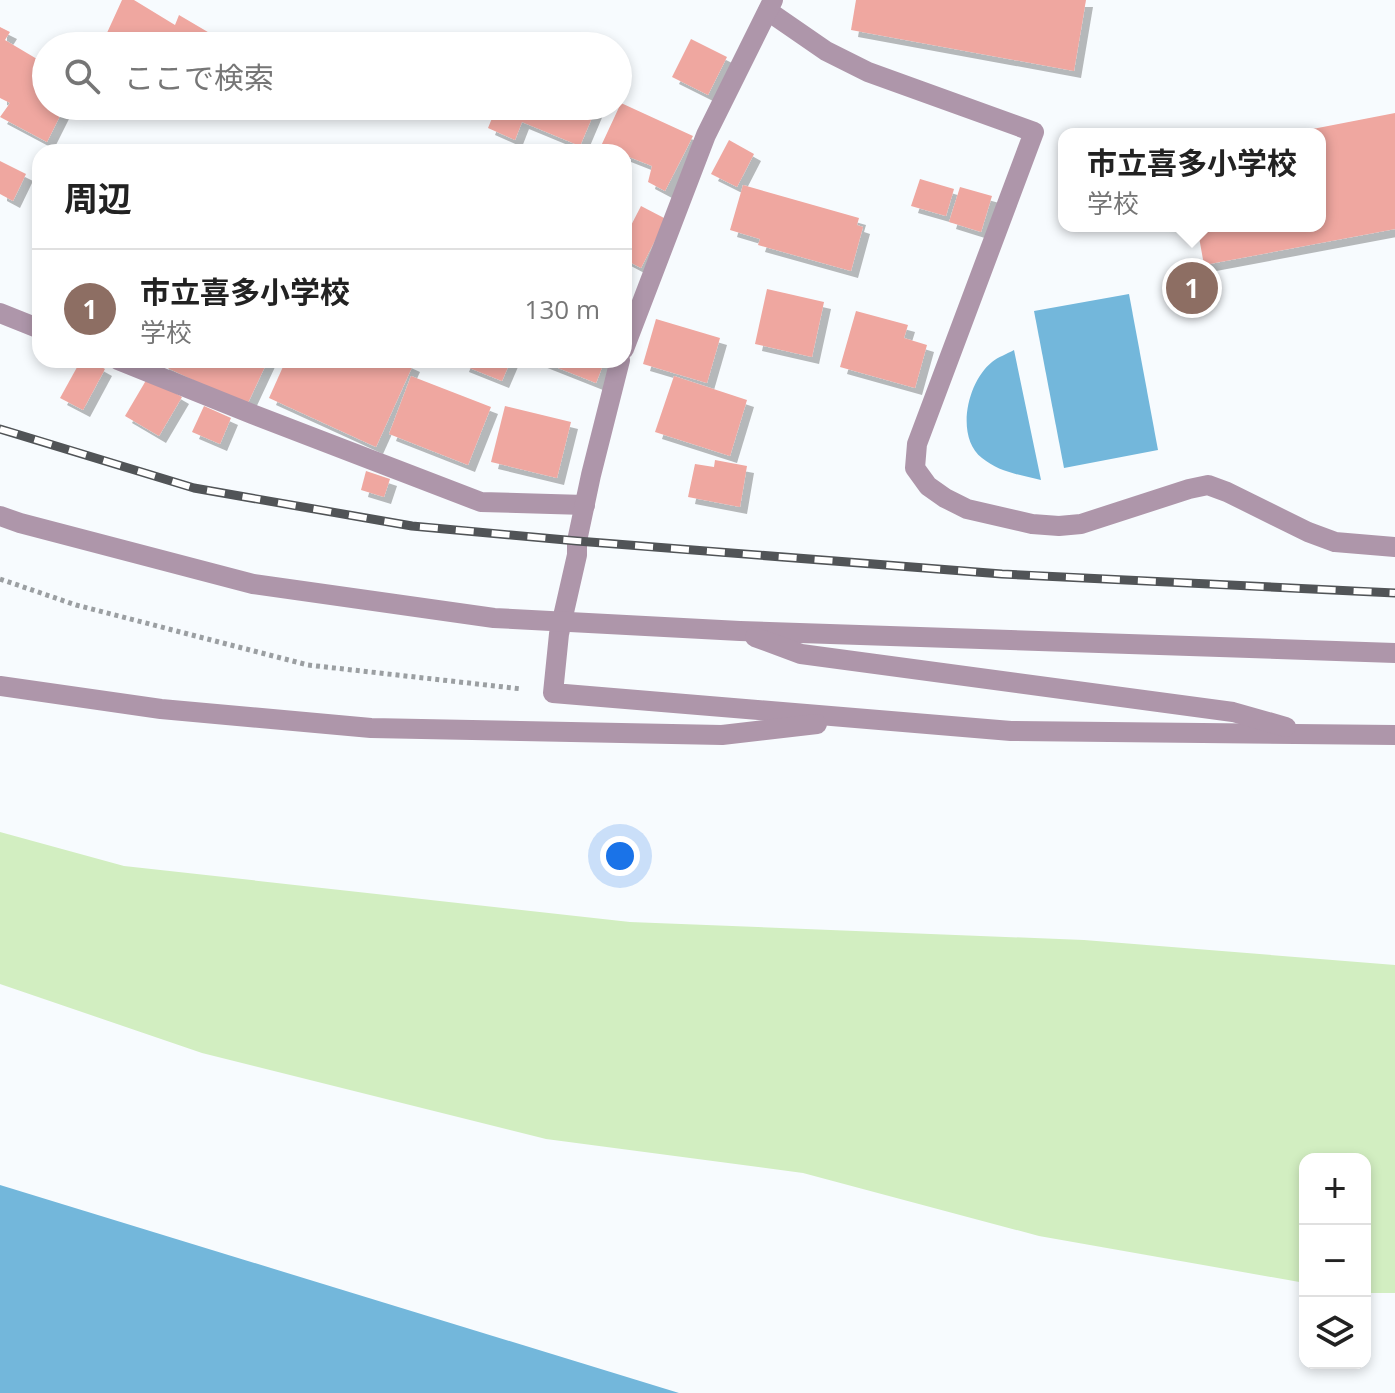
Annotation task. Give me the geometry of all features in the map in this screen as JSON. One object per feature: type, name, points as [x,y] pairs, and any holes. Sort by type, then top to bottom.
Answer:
[{"type":"street","points":[[632,328],[706,135],[771,5],[826,51],[868,72],[1034,132],[917,444],[915,468],[928,486],[967,509],[1032,524],[1059,526],[1081,524],[1208,485],[1335,542],[1395,547]]},
{"type":"street","points":[[0,313],[32,326]]},
{"type":"street","points":[[138,368],[481,502],[585,505]]},
{"type":"street","points":[[618,368],[585,505],[554,672],[553,693],[1011,731],[1395,735]]},
{"type":"street","points":[[0,516],[253,584],[494,618],[740,631],[1395,653]]},
{"type":"street","points":[[740,631],[801,654],[1233,712],[1315,735]]},
{"type":"street","points":[[0,686],[161,709],[371,728],[722,735],[861,719]]},
{"type":"path","points":[[0,579],[76,605],[308,665],[553,693]]},
{"type":"green space","points":[[0,832],[124,866],[630,922],[1084,940],[1395,965],[1395,1293],[1371,1293],[1371,1153],[1299,1153],[1299,1282],[1039,1236],[803,1173],[546,1139],[202,1053],[0,984]]},
{"type":"water","points":[[1129,294],[1158,450],[1064,468],[1034,311]]},
{"type":"water","points":[[1014,350],[1041,480],[995,467],[974,449],[969,437],[968,410],[976,382],[992,362]]},
{"type":"water","points":[[0,1185],[679,1393],[0,1393]]},
{"type":"building","points":[[122,0],[134,0],[175,25],[179,15],[208,32],[107,32]]},
{"type":"building","points":[[856,0],[1086,0],[1074,71],[851,30]]},
{"type":"building","points":[[0,27],[10,32],[5,40],[32,56],[32,120],[58,120],[47,142],[0,117],[10,103],[0,98]]},
{"type":"building","points":[[691,39],[727,57],[708,95],[672,77]]},
{"type":"building","points":[[632,108],[693,136],[665,191],[648,182],[652,166],[632,158],[632,144],[602,144],[613,120],[632,120]]},
{"type":"building","points":[[1395,113],[1395,229],[1204,265],[1198,232],[1326,232],[1326,128],[1318,128]]},
{"type":"building","points":[[491,120],[591,120],[581,144],[522,122],[515,140],[488,128]]},
{"type":"building","points":[[729,140],[754,154],[737,187],[711,174]]},
{"type":"building","points":[[0,161],[26,174],[13,201],[0,194]]},
{"type":"building","points":[[920,179],[954,189],[946,216],[911,206]]},
{"type":"building","points":[[743,185],[859,218],[857,225],[863,227],[851,271],[758,245],[760,239],[730,230]]},
{"type":"building","points":[[960,187],[992,196],[981,232],[949,222]]},
{"type":"building","points":[[641,206],[666,219],[641,268],[632,263],[632,223]]},
{"type":"building","points":[[767,289],[824,302],[812,357],[755,344]]},
{"type":"building","points":[[856,311],[908,325],[904,338],[927,345],[915,388],[840,367]]},
{"type":"building","points":[[656,319],[720,338],[707,383],[643,364]]},
{"type":"building","points":[[77,368],[105,369],[83,410],[60,398]]},
{"type":"building","points":[[167,368],[264,368],[247,405]]},
{"type":"building","points":[[282,368],[412,368],[376,447],[269,398]]},
{"type":"building","points":[[470,368],[508,368],[502,381]]},
{"type":"building","points":[[558,368],[602,368],[596,383]]},
{"type":"building","points":[[411,376],[491,407],[468,465],[389,434]]},
{"type":"building","points":[[674,376],[747,400],[730,456],[655,432]]},
{"type":"building","points":[[148,377],[182,397],[159,436],[125,416]]},
{"type":"building","points":[[204,406],[231,418],[220,444],[192,432]]},
{"type":"building","points":[[505,406],[571,422],[557,478],[491,462]]},
{"type":"building","points":[[715,460],[747,466],[740,507],[688,497],[695,464],[714,467]]},
{"type":"building","points":[[366,471],[390,479],[384,497],[361,490]]},
{"type":"railway","points":[[0,429],[194,488],[412,526],[1002,574],[1395,593]]},
{"type":"place","name":"市立喜多小学校","points":[[1192,288]]}]
